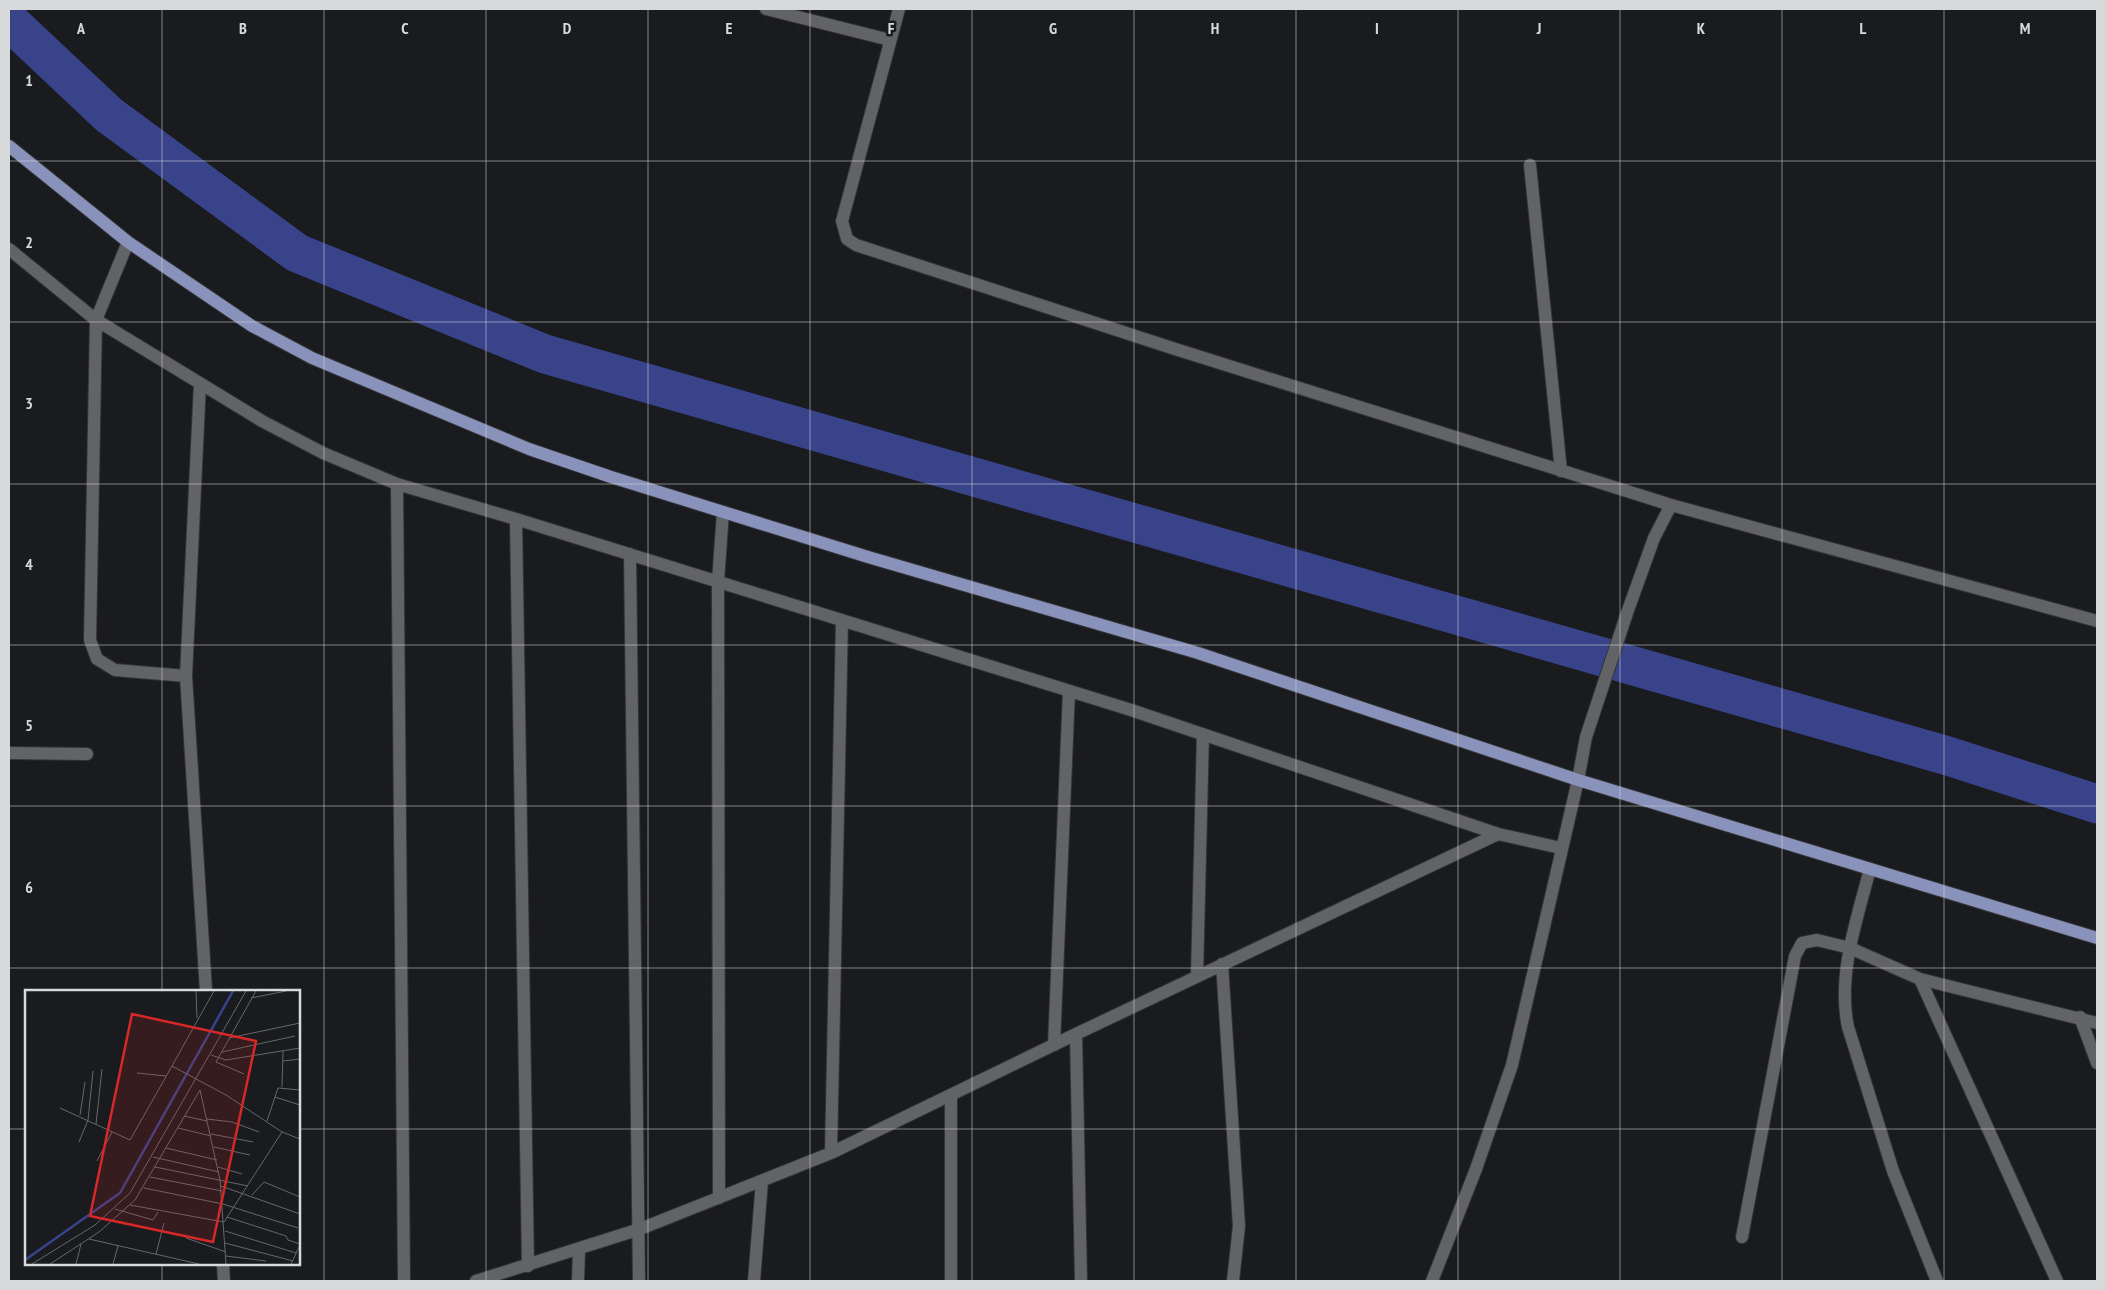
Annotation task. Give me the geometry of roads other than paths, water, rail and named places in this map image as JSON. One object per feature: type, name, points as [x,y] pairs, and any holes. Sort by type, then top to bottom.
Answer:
[{"type":"main road","points":[[9,146],[128,242],[252,326],[312,358],[529,449],[611,477],[868,557],[1198,653],[1578,780],[2097,938]]},
{"type":"street","points":[[766,9],[890,40]]},
{"type":"street","points":[[899,9],[842,221],[847,239],[856,245],[1172,348],[1671,505],[2097,621]]},
{"type":"street","points":[[1530,165],[1562,471]]},
{"type":"street","points":[[128,242],[96,320],[90,640],[97,659],[115,670],[186,676]]},
{"type":"street","points":[[9,249],[96,320],[262,421],[323,453],[397,484],[630,554],[1070,691],[1498,834],[1561,848]]},
{"type":"street","points":[[200,383],[186,676],[206,990]]},
{"type":"street","points":[[397,484],[404,1281]]},
{"type":"street","points":[[1432,1281],[1476,1169],[1512,1065],[1578,780],[1586,737],[1654,538],[1671,505]]},
{"type":"street","points":[[719,1198],[718,582],[723,512]]},
{"type":"street","points":[[516,519],[528,1266]]},
{"type":"street","points":[[630,554],[640,1229],[639,1281]]},
{"type":"street","points":[[832,1153],[842,620]]},
{"type":"street","points":[[1054,1045],[1070,691]]},
{"type":"street","points":[[1197,976],[1203,734]]},
{"type":"street","points":[[9,753],[88,754]]},
{"type":"street","points":[[476,1281],[640,1229],[832,1153],[1222,964],[1498,834]]},
{"type":"street","points":[[1870,869],[1850,948],[1845,1009],[1848,1027],[1893,1171],[1937,1281]]},
{"type":"street","points":[[1742,1237],[1798,949],[1806,941],[1816,940],[1850,948],[1920,979],[2080,1017],[2097,1023]]},
{"type":"street","points":[[1222,964],[1239,1226],[1233,1281]]},
{"type":"street","points":[[1920,979],[2057,1281]]},
{"type":"street","points":[[2080,1017],[2097,1063]]},
{"type":"street","points":[[1076,1034],[1081,1281]]},
{"type":"street","points":[[951,1095],[951,1281]]},
{"type":"street","points":[[754,1281],[762,1181]]},
{"type":"street","points":[[578,1281],[579,1249]]},
{"type":"street","points":[[223,1265],[224,1281]]},
{"type":"waterway","points":[[9,21],[109,115],[297,253],[545,354],[1948,756],[2097,804]]}]
